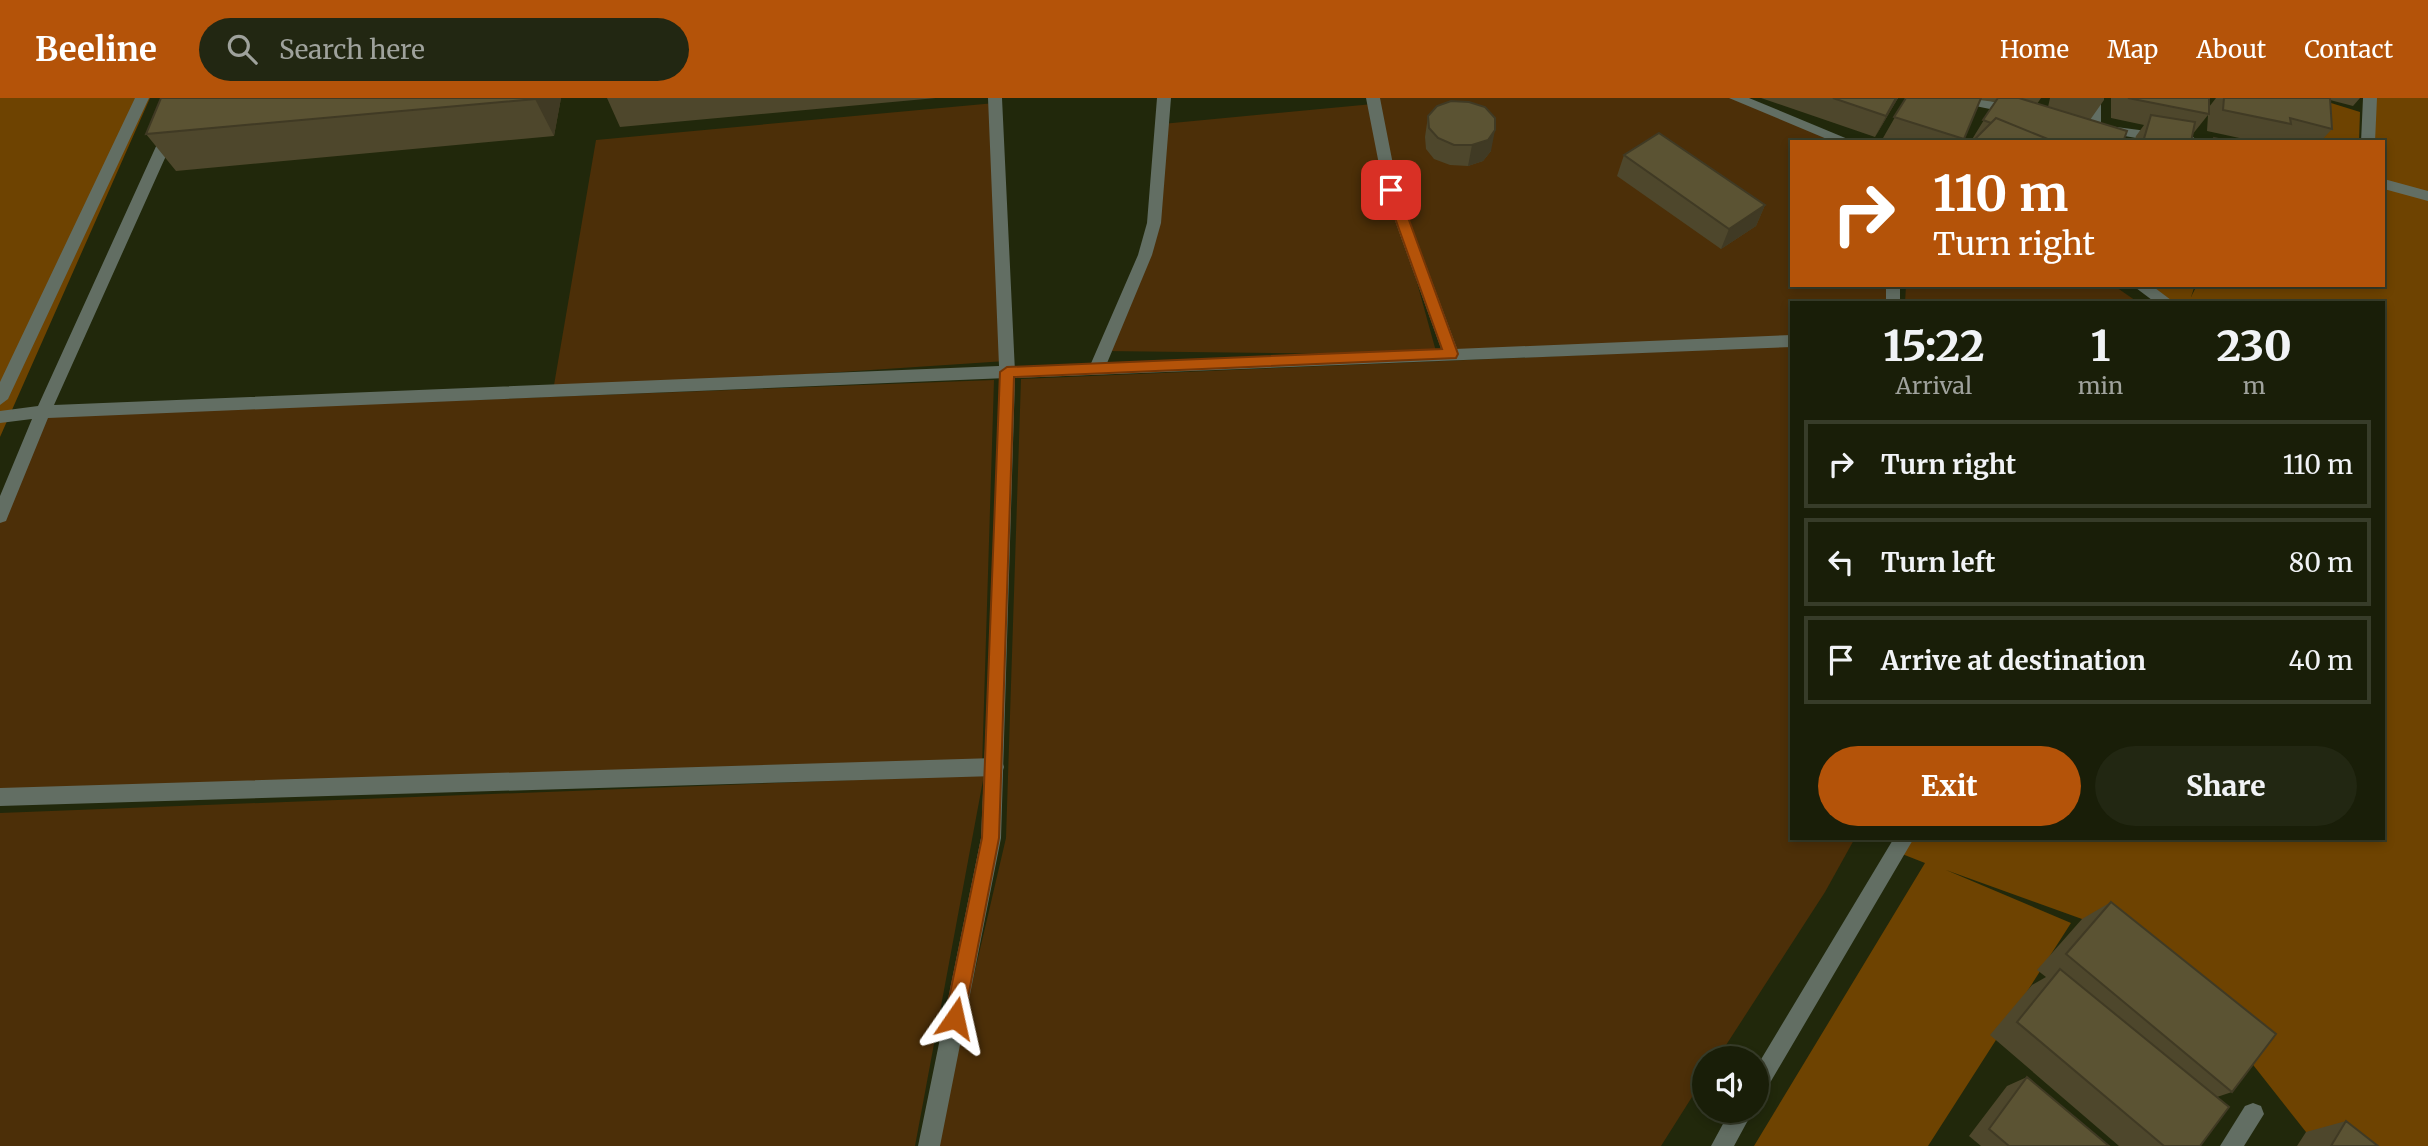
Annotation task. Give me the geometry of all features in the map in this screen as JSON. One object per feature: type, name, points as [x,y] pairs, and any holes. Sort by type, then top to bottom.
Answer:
[{"type":"street","points":[[0,399],[142,98]]},
{"type":"street","points":[[0,516],[185,98]]},
{"type":"street","points":[[929,1146],[991,838],[1007,372],[995,98]]},
{"type":"street","points":[[1097,368],[1145,255],[1154,223],[1164,98]]},
{"type":"street","points":[[1373,98],[1391,190],[1451,354]]},
{"type":"street","points":[[1735,98],[1833,138]]},
{"type":"street","points":[[1956,98],[2031,114]]},
{"type":"street","points":[[2094,98],[2087,126],[2180,140]]},
{"type":"street","points":[[2368,140],[2370,98]]},
{"type":"street","points":[[2385,184],[2428,196]]},
{"type":"street","points":[[2141,287],[2165,301]]},
{"type":"street","points":[[0,418],[44,412],[1790,341]]},
{"type":"street","points":[[0,797],[995,767]]},
{"type":"street","points":[[1769,1066],[1904,840]]},
{"type":"street","points":[[2231,1146],[2253,1114]]},
{"type":"street","points":[[1721,1146],[1735,1123]]},
{"type":"shaded area","points":[[0,98],[150,98],[0,437]]},
{"type":"shaded area","points":[[1373,98],[1736,98],[1830,140],[1790,140],[1790,287],[1894,289],[1887,301],[1790,301],[1790,336],[1451,354],[1395,203],[1437,355],[1104,351],[1145,255],[1162,124],[1373,104]]},
{"type":"shaded area","points":[[2315,98],[2360,112],[2359,140],[2317,140]]},
{"type":"shaded area","points":[[2374,98],[2428,98],[2428,196],[2385,184],[2385,140],[2372,140]]},
{"type":"shaded area","points":[[995,103],[1006,361],[553,391],[596,140]]},
{"type":"shaded area","points":[[2385,186],[2428,198],[2428,1146],[2323,1146],[2306,1132],[2239,1047],[2082,919],[1946,870],[2071,923],[1928,1146],[1754,1146],[1925,863],[1897,852],[1903,840],[2385,840],[2385,301],[2166,301],[2146,287],[2194,287],[2191,297],[2196,287],[2385,287]]},
{"type":"shaded area","points":[[1906,287],[2116,287],[2136,301],[1905,301]]},
{"type":"shaded area","points":[[1790,346],[1790,840],[1854,840],[1825,892],[1725,1046],[1692,1046],[1692,1097],[1661,1146],[934,1146],[1006,838],[1021,379]]},
{"type":"shaded area","points":[[994,380],[982,767],[0,792],[0,523],[46,416]]},
{"type":"shaded area","points":[[984,775],[915,1146],[0,1146],[0,813]]},
{"type":"building","points":[[161,98],[535,98],[535,99],[146,134]]},
{"type":"building","points":[[1833,98],[1896,98],[1886,116]]},
{"type":"building","points":[[1906,98],[1981,98],[1964,139],[1894,117]]},
{"type":"building","points":[[1998,98],[2019,98],[2127,131],[2124,140],[2050,140],[1996,118],[1991,123],[1983,120]]},
{"type":"building","points":[[2128,98],[2209,98],[2209,114]]},
{"type":"building","points":[[2224,98],[2330,98],[2332,129],[2290,118],[2291,124],[2223,110]]},
{"type":"building","points":[[1451,101],[1469,102],[1485,107],[1495,118],[1495,130],[1488,140],[1472,145],[1454,145],[1438,138],[1429,128],[1428,116],[1437,106]]},
{"type":"building","points":[[2151,115],[2195,122],[2191,140],[2144,140]]},
{"type":"building","points":[[1996,118],[2050,140],[1974,140]]},
{"type":"building","points":[[1659,133],[1765,205],[1729,229],[1624,155]]},
{"type":"building","points":[[2111,902],[2276,1034],[2232,1092],[2066,954]]},
{"type":"building","points":[[2060,969],[2229,1107],[2200,1146],[2164,1146],[2017,1022]]},
{"type":"building","points":[[2027,1077],[2109,1146],[2009,1146],[1989,1129]]},
{"type":"building","points":[[2346,1121],[2378,1146],[2331,1146]]},
{"type":"route","points":[[955,1018],[991,838],[1007,372],[1451,354],[1391,190]]}]
